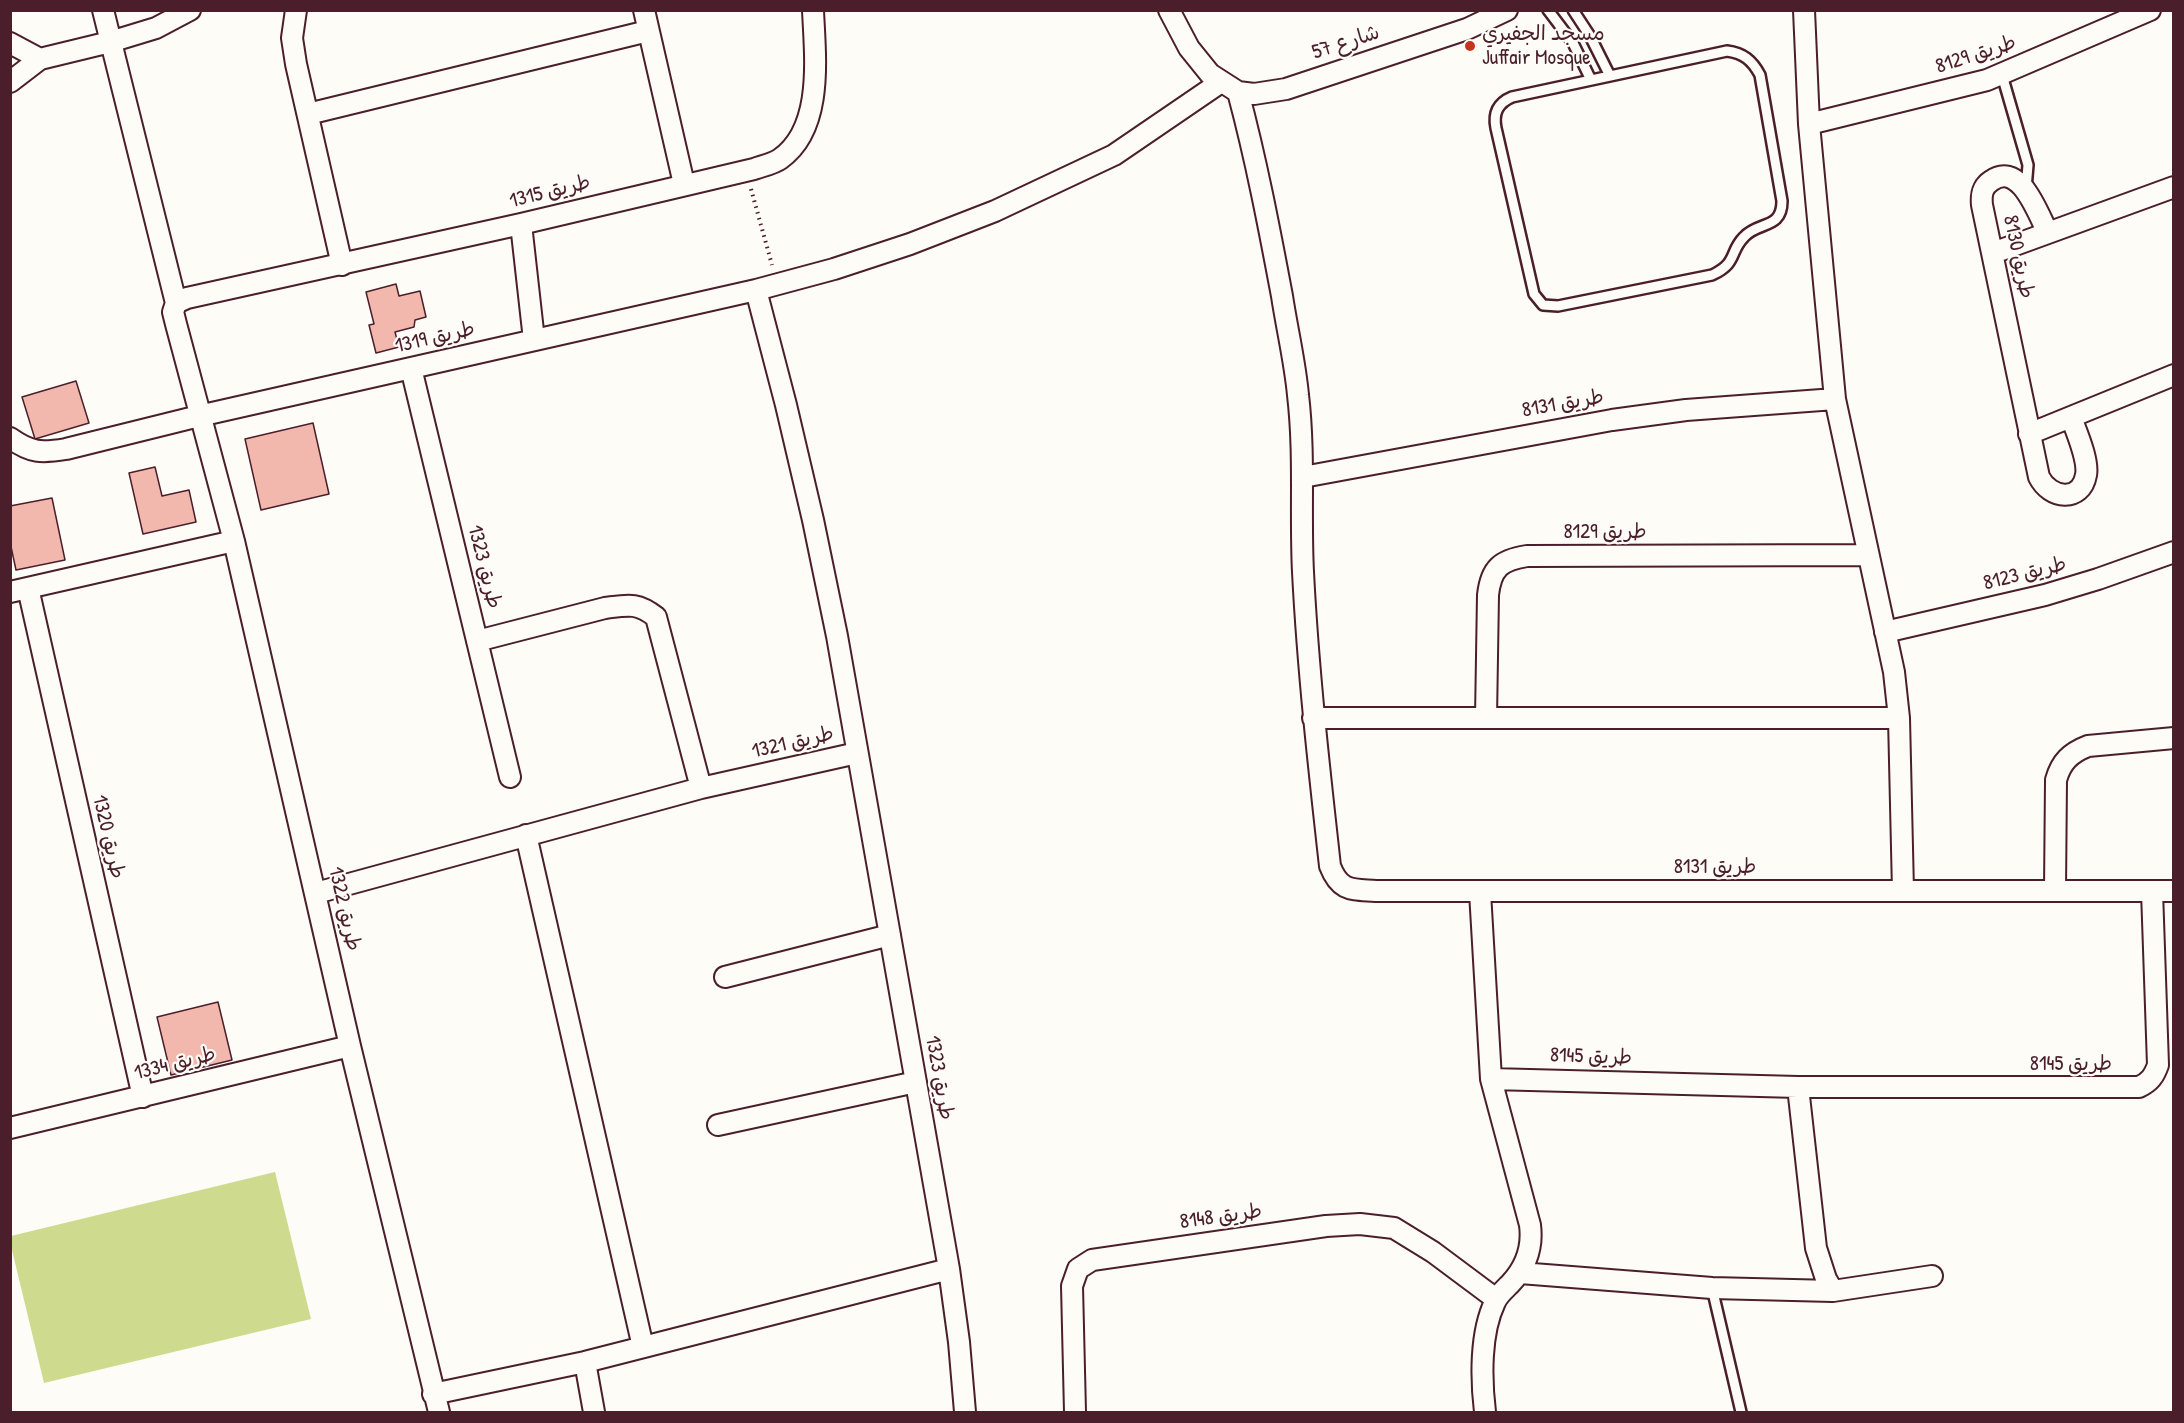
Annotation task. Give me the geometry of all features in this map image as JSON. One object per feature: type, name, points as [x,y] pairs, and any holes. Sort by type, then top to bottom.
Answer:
[{"type":"street","name":"طريق 1322","points":[[103,10],[176,303],[173,312],[234,541],[350,1046],[436,1403]]},
{"type":"street","points":[[10,82],[40,59],[156,28],[190,10]]},
{"type":"street","points":[[296,10],[292,38],[296,64],[342,265]]},
{"type":"street","points":[[644,10],[684,184]]},
{"type":"street","name":"طريق 1315","points":[[176,303],[187,298],[521,224],[780,160],[798,140],[809,116],[815,91],[813,10]]},
{"type":"street","name":"شارع 57","points":[[1229,87],[1254,94],[1270,93],[1467,29],[1507,10]]},
{"type":"street","points":[[1804,10],[1809,124],[1835,399],[1885,632],[1899,718],[1903,891]]},
{"type":"street","name":"طريق 8129","points":[[1809,124],[1972,85],[2002,75],[2150,10]]},
{"type":"street","points":[[1178,19],[1194,48],[1223,72],[1239,79],[1281,85],[1300,83]]},
{"type":"street","points":[[1178,19],[1198,62],[1229,87],[1253,148],[1267,211],[1299,402],[1303,477],[1303,573],[1313,718],[1899,718]]},
{"type":"street","points":[[308,114],[648,31]]},
{"type":"street","points":[[10,43],[40,59]]},
{"type":"street","name":"طريق 1319","points":[[10,438],[20,452],[47,452],[756,290],[834,269],[910,244],[994,211],[1114,155],[1229,87]]},
{"type":"street","name":"طريق 8130","points":[[2048,233],[2026,190],[2013,178],[1996,177],[1989,182],[1981,197],[1982,205],[2039,477],[2052,493],[2063,495],[2073,493],[2082,486],[2086,476],[2086,466],[2071,417]]},
{"type":"street","points":[[1993,253],[2174,187]]},
{"type":"street","points":[[521,224],[534,340]]},
{"type":"street","name":"طريق 1321","points":[[316,893],[701,788],[857,753],[837,636],[813,520],[756,290]]},
{"type":"street","name":"طريق 1323","points":[[411,368],[510,777]]},
{"type":"street","points":[[2029,434],[2174,375]]},
{"type":"street","name":"طريق 8131","points":[[1303,477],[1612,420],[1697,409],[1835,399]]},
{"type":"street","name":"طريق 1320","points":[[142,1097],[19,590],[234,541]]},
{"type":"street","name":"طريق 8123","points":[[1885,632],[2045,596],[2174,552]]},
{"type":"street","name":"طريق 8129","points":[[1486,718],[1490,579],[1498,567],[1512,558],[1527,556],[1868,555]]},
{"type":"street","points":[[477,642],[605,608],[626,605],[643,607],[656,617],[701,788]]},
{"type":"street","name":"طريق 8131","points":[[1313,718],[1330,866],[1339,884],[1351,889],[1480,892],[2174,891]]},
{"type":"street","points":[[2055,890],[2056,780],[2059,768],[2066,758],[2088,746],[2174,738]]},
{"type":"street","name":"طريق 1323","points":[[857,753],[949,1269],[959,1342],[965,1413]]},
{"type":"street","points":[[526,835],[643,1347]]},
{"type":"street","name":"طريق 8145","points":[[1491,1079],[1798,1087],[2139,1087],[2149,1083],[2158,1065],[2152,891]]},
{"type":"street","points":[[1480,892],[1491,1079],[1532,1238],[1530,1251],[1520,1273],[1496,1299],[1486,1326],[1483,1390],[1485,1413]]},
{"type":"street","points":[[725,976],[890,935]]},
{"type":"street","name":"طريق 1334","points":[[10,1128],[350,1046]]},
{"type":"street","points":[[718,1125],[916,1082]]},
{"type":"street","points":[[1798,1087],[1816,1248],[1826,1279],[1833,1291]]},
{"type":"street","name":"طريق 8148","points":[[1076,1413],[1072,1286],[1078,1269],[1092,1260],[1326,1226],[1360,1224],[1394,1228],[1433,1252],[1496,1299]]},
{"type":"street","points":[[436,1403],[585,1362],[949,1269]]},
{"type":"street","points":[[1520,1273],[1712,1288],[1833,1291],[1932,1276]]},
{"type":"street","points":[[585,1362],[594,1413]]},
{"type":"lane","points":[[1548,10],[1573,43],[1591,80]]},
{"type":"lane","points":[[1573,10],[1590,36],[1610,76]]},
{"type":"lane","points":[[1716,52],[1738,52],[1748,58],[1760,75],[1782,208],[1775,220],[1749,232],[1742,238],[1731,260],[1712,275],[1550,307],[1543,305],[1534,294],[1494,118],[1503,101],[1512,97],[1591,80],[1716,52]]},
{"type":"lane","points":[[2002,75],[2028,165],[2026,190]]},
{"type":"lane","points":[[1712,1288],[1742,1413]]},
{"type":"path","points":[[746,170],[777,284]]},
{"type":"green space","points":[[275,1172],[311,1319],[44,1383],[11,1246],[11,1236]]},
{"type":"building","points":[[396,284],[399,296],[420,291],[426,317],[415,320],[414,327],[395,332],[399,347],[376,353],[369,325],[374,324],[366,292]]},
{"type":"building","points":[[76,381],[89,423],[35,439],[22,397]]},
{"type":"building","points":[[313,423],[329,494],[261,510],[245,439]]},
{"type":"building","points":[[155,467],[162,496],[189,490],[196,522],[143,534],[129,473]]},
{"type":"building","points":[[52,498],[65,560],[16,570],[10,542],[10,506]]},
{"type":"building","points":[[218,1002],[232,1060],[171,1075],[157,1017]]},
{"type":"place","name":"مسجد الجفيري Juffair Mosque","points":[[1470,46]]}]
